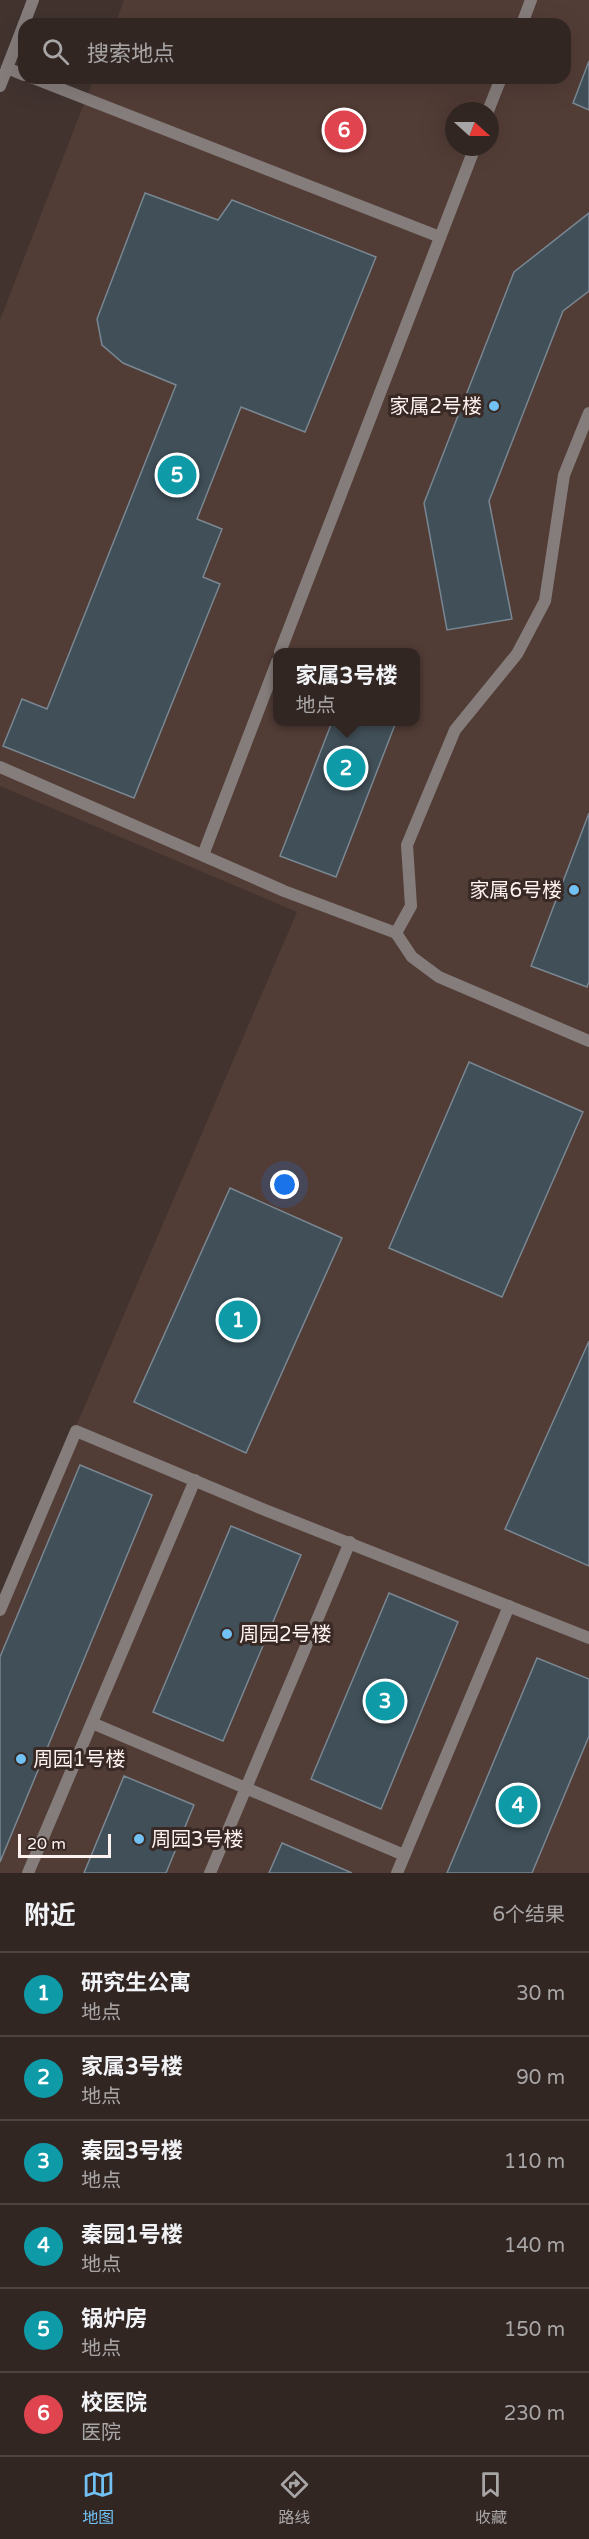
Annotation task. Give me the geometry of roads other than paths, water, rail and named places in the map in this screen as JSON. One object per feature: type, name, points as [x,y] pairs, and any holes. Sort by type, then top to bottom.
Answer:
[{"type":"street","points":[[26,18],[33,0]]},
{"type":"street","points":[[524,18],[531,0]]},
{"type":"street","points":[[0,86],[18,40]]},
{"type":"street","points":[[7,68],[18,73]]},
{"type":"street","points":[[48,84],[440,237]]},
{"type":"street","points":[[492,102],[499,84]]},
{"type":"street","points":[[282,648],[471,156]]},
{"type":"street","points":[[396,933],[411,906],[407,845],[455,730],[518,654],[544,601],[564,475],[589,413]]},
{"type":"street","points":[[203,855],[273,672]]},
{"type":"street","points":[[0,767],[284,891],[396,933],[412,957],[439,976],[589,1041]]},
{"type":"street","points":[[0,1610],[76,1431],[589,1638]]},
{"type":"street","points":[[28,1873],[195,1480]]},
{"type":"street","points":[[210,1873],[350,1542]]},
{"type":"street","points":[[397,1873],[509,1606]]},
{"type":"street","points":[[92,1723],[405,1855]]},
{"type":"place","name":"校医院","points":[[344,130]]},
{"type":"place","name":"家属2号楼","points":[[494,406]]},
{"type":"place","name":"锅炉房","points":[[177,475]]},
{"type":"place","name":"家属3号楼","points":[[346,768]]},
{"type":"place","name":"家属6号楼","points":[[574,890]]},
{"type":"place","name":"研究生公寓","points":[[238,1320]]},
{"type":"place","name":"周园2号楼","points":[[227,1634]]},
{"type":"place","name":"秦园3号楼","points":[[385,1701]]},
{"type":"place","name":"周园1号楼","points":[[21,1759]]},
{"type":"place","name":"秦园1号楼","points":[[518,1805]]},
{"type":"place","name":"周园3号楼","points":[[139,1839]]}]
